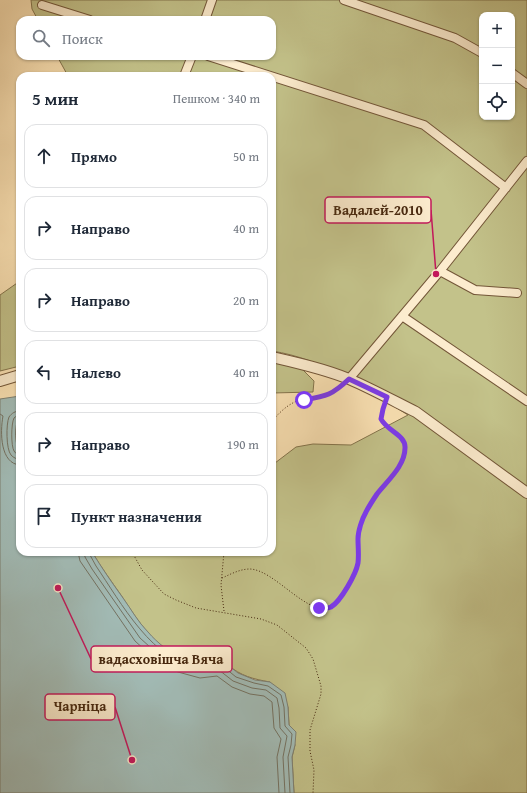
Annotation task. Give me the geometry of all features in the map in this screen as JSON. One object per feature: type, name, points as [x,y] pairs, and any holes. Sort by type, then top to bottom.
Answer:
[{"type":"street","points":[[206,16],[212,0]]},
{"type":"street","points":[[344,0],[455,38],[479,51]]},
{"type":"street","points":[[42,5],[77,16]]},
{"type":"street","points":[[186,72],[190,60]]},
{"type":"street","points":[[221,60],[258,72]]},
{"type":"street","points":[[515,75],[527,84]]},
{"type":"street","points":[[276,78],[424,125],[506,188]]},
{"type":"street","points":[[349,379],[440,271],[527,161]]},
{"type":"street","points":[[440,271],[475,290],[517,293]]},
{"type":"street","points":[[402,316],[527,400]]},
{"type":"street","points":[[276,358],[300,363],[349,379],[416,412],[527,492]]},
{"type":"street","points":[[0,381],[16,376]]},
{"type":"path","points":[[276,416],[283,409],[296,402],[326,396],[336,391],[349,379]]},
{"type":"path","points":[[222,578],[245,569],[252,569],[262,572],[303,600],[319,608],[332,606],[340,598],[356,570],[358,563],[358,536],[365,514],[376,496],[395,472],[405,454],[406,446],[404,440],[388,428],[381,419],[387,397]]},
{"type":"path","points":[[134,556],[142,570],[164,594],[196,608],[261,619],[277,625],[306,648],[313,659],[321,686],[321,694],[310,730],[310,751],[314,770],[313,793]]},
{"type":"path","points":[[224,556],[222,578],[224,612]]},
{"type":"shaded area","points":[[31,0],[527,0],[527,793],[294,793],[292,757],[295,745],[289,725],[288,707],[270,682],[253,678],[238,672],[228,665],[229,658],[223,658],[211,662],[200,662],[174,654],[165,648],[156,641],[140,623],[94,556],[276,556],[276,462],[296,447],[313,444],[351,445],[408,415],[343,376],[309,361],[276,352],[276,72],[66,72],[59,60],[276,60],[276,16],[36,16],[32,9]]},
{"type":"shaded area","points":[[16,284],[16,367],[0,371],[0,295]]},
{"type":"shaded area","points":[[276,363],[302,369],[314,381],[313,392],[276,393]]},
{"type":"water","points":[[16,397],[16,556],[95,556],[141,624],[164,647],[183,658],[193,661],[204,662],[215,661],[226,657],[229,658],[228,665],[238,673],[255,680],[270,682],[285,693],[288,707],[289,725],[296,732],[292,757],[294,793],[0,793],[0,399]]},
{"type":"place","name":"Вадалей-2010","points":[[436,274]]},
{"type":"place","name":"вадасховішча Вяча","points":[[58,588]]},
{"type":"place","name":"Чарніца","points":[[132,760]]},
{"type":"route","points":[[304,400],[326,396],[336,391],[349,379],[387,397],[381,419],[388,428],[404,440],[406,446],[405,454],[395,472],[376,496],[365,514],[358,536],[358,563],[347,587],[340,598],[332,606],[319,608]]}]
